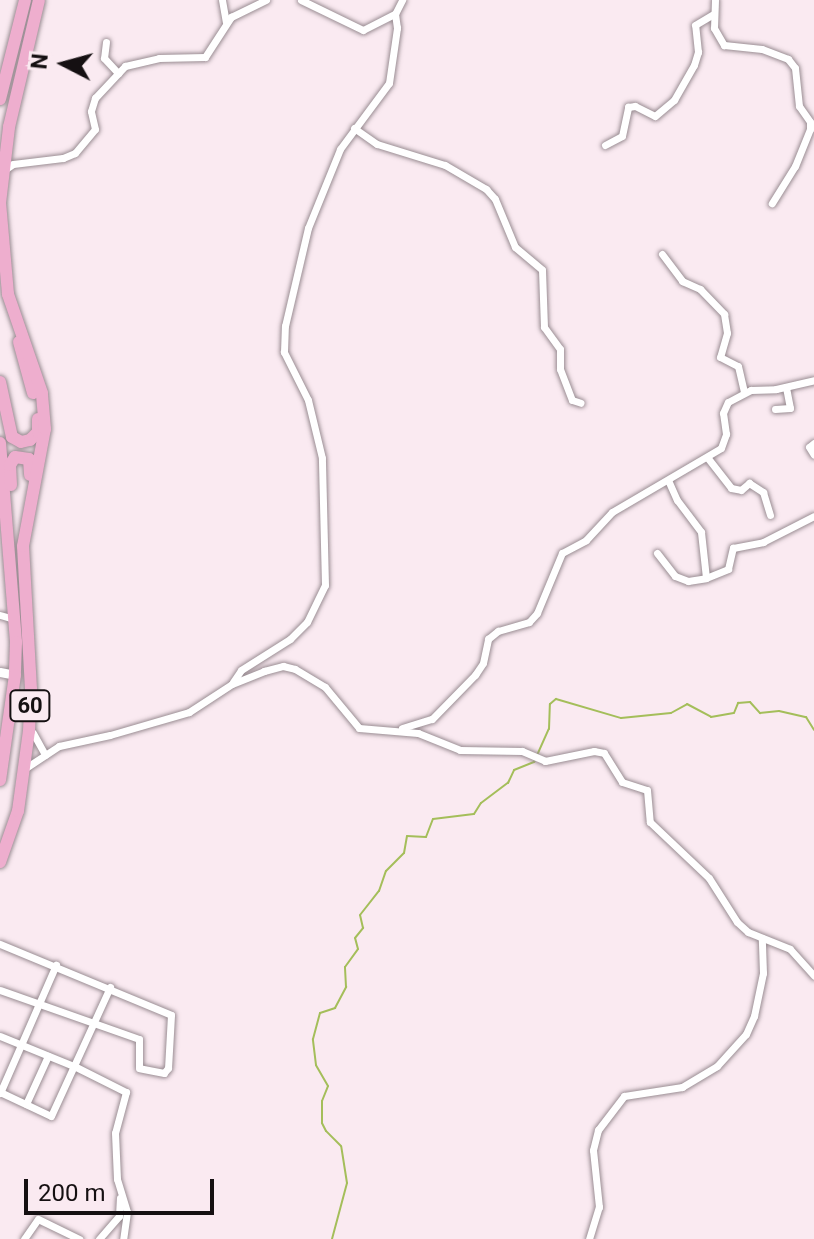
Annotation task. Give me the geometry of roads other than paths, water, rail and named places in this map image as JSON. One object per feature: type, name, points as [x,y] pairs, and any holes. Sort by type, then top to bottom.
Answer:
[{"type":"highway","points":[[0,99],[25,0]]},
{"type":"highway","name":"60","points":[[0,862],[18,811],[24,769],[31,689],[22,578],[24,538],[45,429],[42,393],[21,335],[3,265],[2,172],[9,127],[39,0]]},
{"type":"highway","points":[[0,382],[9,433],[17,441],[30,440],[38,432],[38,421],[18,347],[21,335]]},
{"type":"highway","name":"60","points":[[0,443],[14,619],[15,675],[0,780]]},
{"type":"highway","points":[[7,549],[12,528],[10,465],[20,456],[31,463],[23,514],[24,538]]},
{"type":"street","points":[[222,0],[226,22]]},
{"type":"street","points":[[2,172],[13,164],[63,158],[75,153],[95,129],[91,111],[95,98],[118,73],[136,61],[205,57],[226,22],[266,0]]},
{"type":"street","points":[[301,0],[363,30],[395,14]]},
{"type":"street","points":[[232,684],[241,670],[290,639],[307,622],[325,585],[322,458],[308,400],[289,365],[283,339],[308,228],[340,149],[389,83],[397,28],[395,14],[402,0]]},
{"type":"street","points":[[715,0],[713,14],[718,39],[724,45],[762,49],[788,59],[795,68],[799,106],[810,122],[810,129],[795,166],[772,203]]},
{"type":"street","points":[[605,145],[622,136],[628,107],[635,106],[655,116],[674,100],[698,52],[695,25],[713,14]]},
{"type":"street","points":[[106,42],[104,58],[118,73]]},
{"type":"street","points":[[354,128],[377,144],[445,165],[486,189],[495,199],[515,247],[542,270],[544,327],[560,349],[560,369],[572,400],[581,403]]},
{"type":"street","points":[[662,254],[682,281],[700,289],[724,314],[727,333],[720,357],[738,366],[744,392]]},
{"type":"street","points":[[392,730],[432,719],[475,675],[483,663],[488,639],[498,631],[529,622],[537,613],[562,553],[586,540],[612,512],[721,448],[726,434],[723,413],[728,402],[744,392],[812,384]]},
{"type":"street","points":[[775,409],[790,408],[786,388]]},
{"type":"street","points":[[814,443],[809,447],[814,455]]},
{"type":"street","points":[[707,457],[731,488],[741,490],[749,483],[763,492],[770,515]]},
{"type":"street","points":[[668,480],[677,500],[701,532],[706,578]]},
{"type":"street","points":[[657,553],[675,576],[688,581],[706,578],[728,569],[730,552],[736,546],[758,544],[814,516]]},
{"type":"street","points":[[0,615],[14,619]]},
{"type":"street","points":[[24,769],[59,746],[189,712],[232,684],[273,669],[295,669],[325,687],[359,728],[418,733],[460,750],[522,751],[545,761],[594,751],[604,753],[622,782],[647,790],[649,819],[663,838],[709,878],[727,910],[748,932],[790,949],[814,976]]},
{"type":"street","points":[[0,672],[15,675]]},
{"type":"street","points":[[31,689],[35,705],[34,740],[45,755]]},
{"type":"street","points":[[589,1239],[599,1207],[593,1150],[598,1130],[624,1096],[682,1087],[717,1066],[746,1034],[754,1016],[763,973],[762,938]]},
{"type":"street","points":[[0,944],[110,987],[173,1016],[166,1071],[139,1068],[139,1039],[0,990]]},
{"type":"street","points":[[56,965],[20,1045],[4,1072],[0,1093],[51,1116],[110,987]]},
{"type":"street","points":[[0,1036],[76,1067],[126,1092],[115,1129],[121,1212],[99,1239]]},
{"type":"street","points":[[26,1104],[48,1056]]},
{"type":"street","points":[[119,1188],[127,1212],[123,1239]]},
{"type":"street","points":[[24,1239],[38,1219],[79,1239]]},
{"type":"waterway","points":[[332,1239],[347,1183],[341,1146],[322,1123],[322,1101],[328,1086],[316,1065],[313,1039],[320,1013],[335,1008],[346,987],[345,967],[358,949],[355,938],[363,928],[360,915],[379,891],[386,871],[404,853],[407,836],[426,837],[433,819],[474,814],[481,803],[508,783],[514,770],[534,762],[549,729],[550,704],[556,699],[621,718],[671,713],[687,704],[711,717],[734,713],[738,703],[750,702],[760,713],[779,711],[806,717],[814,730]]}]
